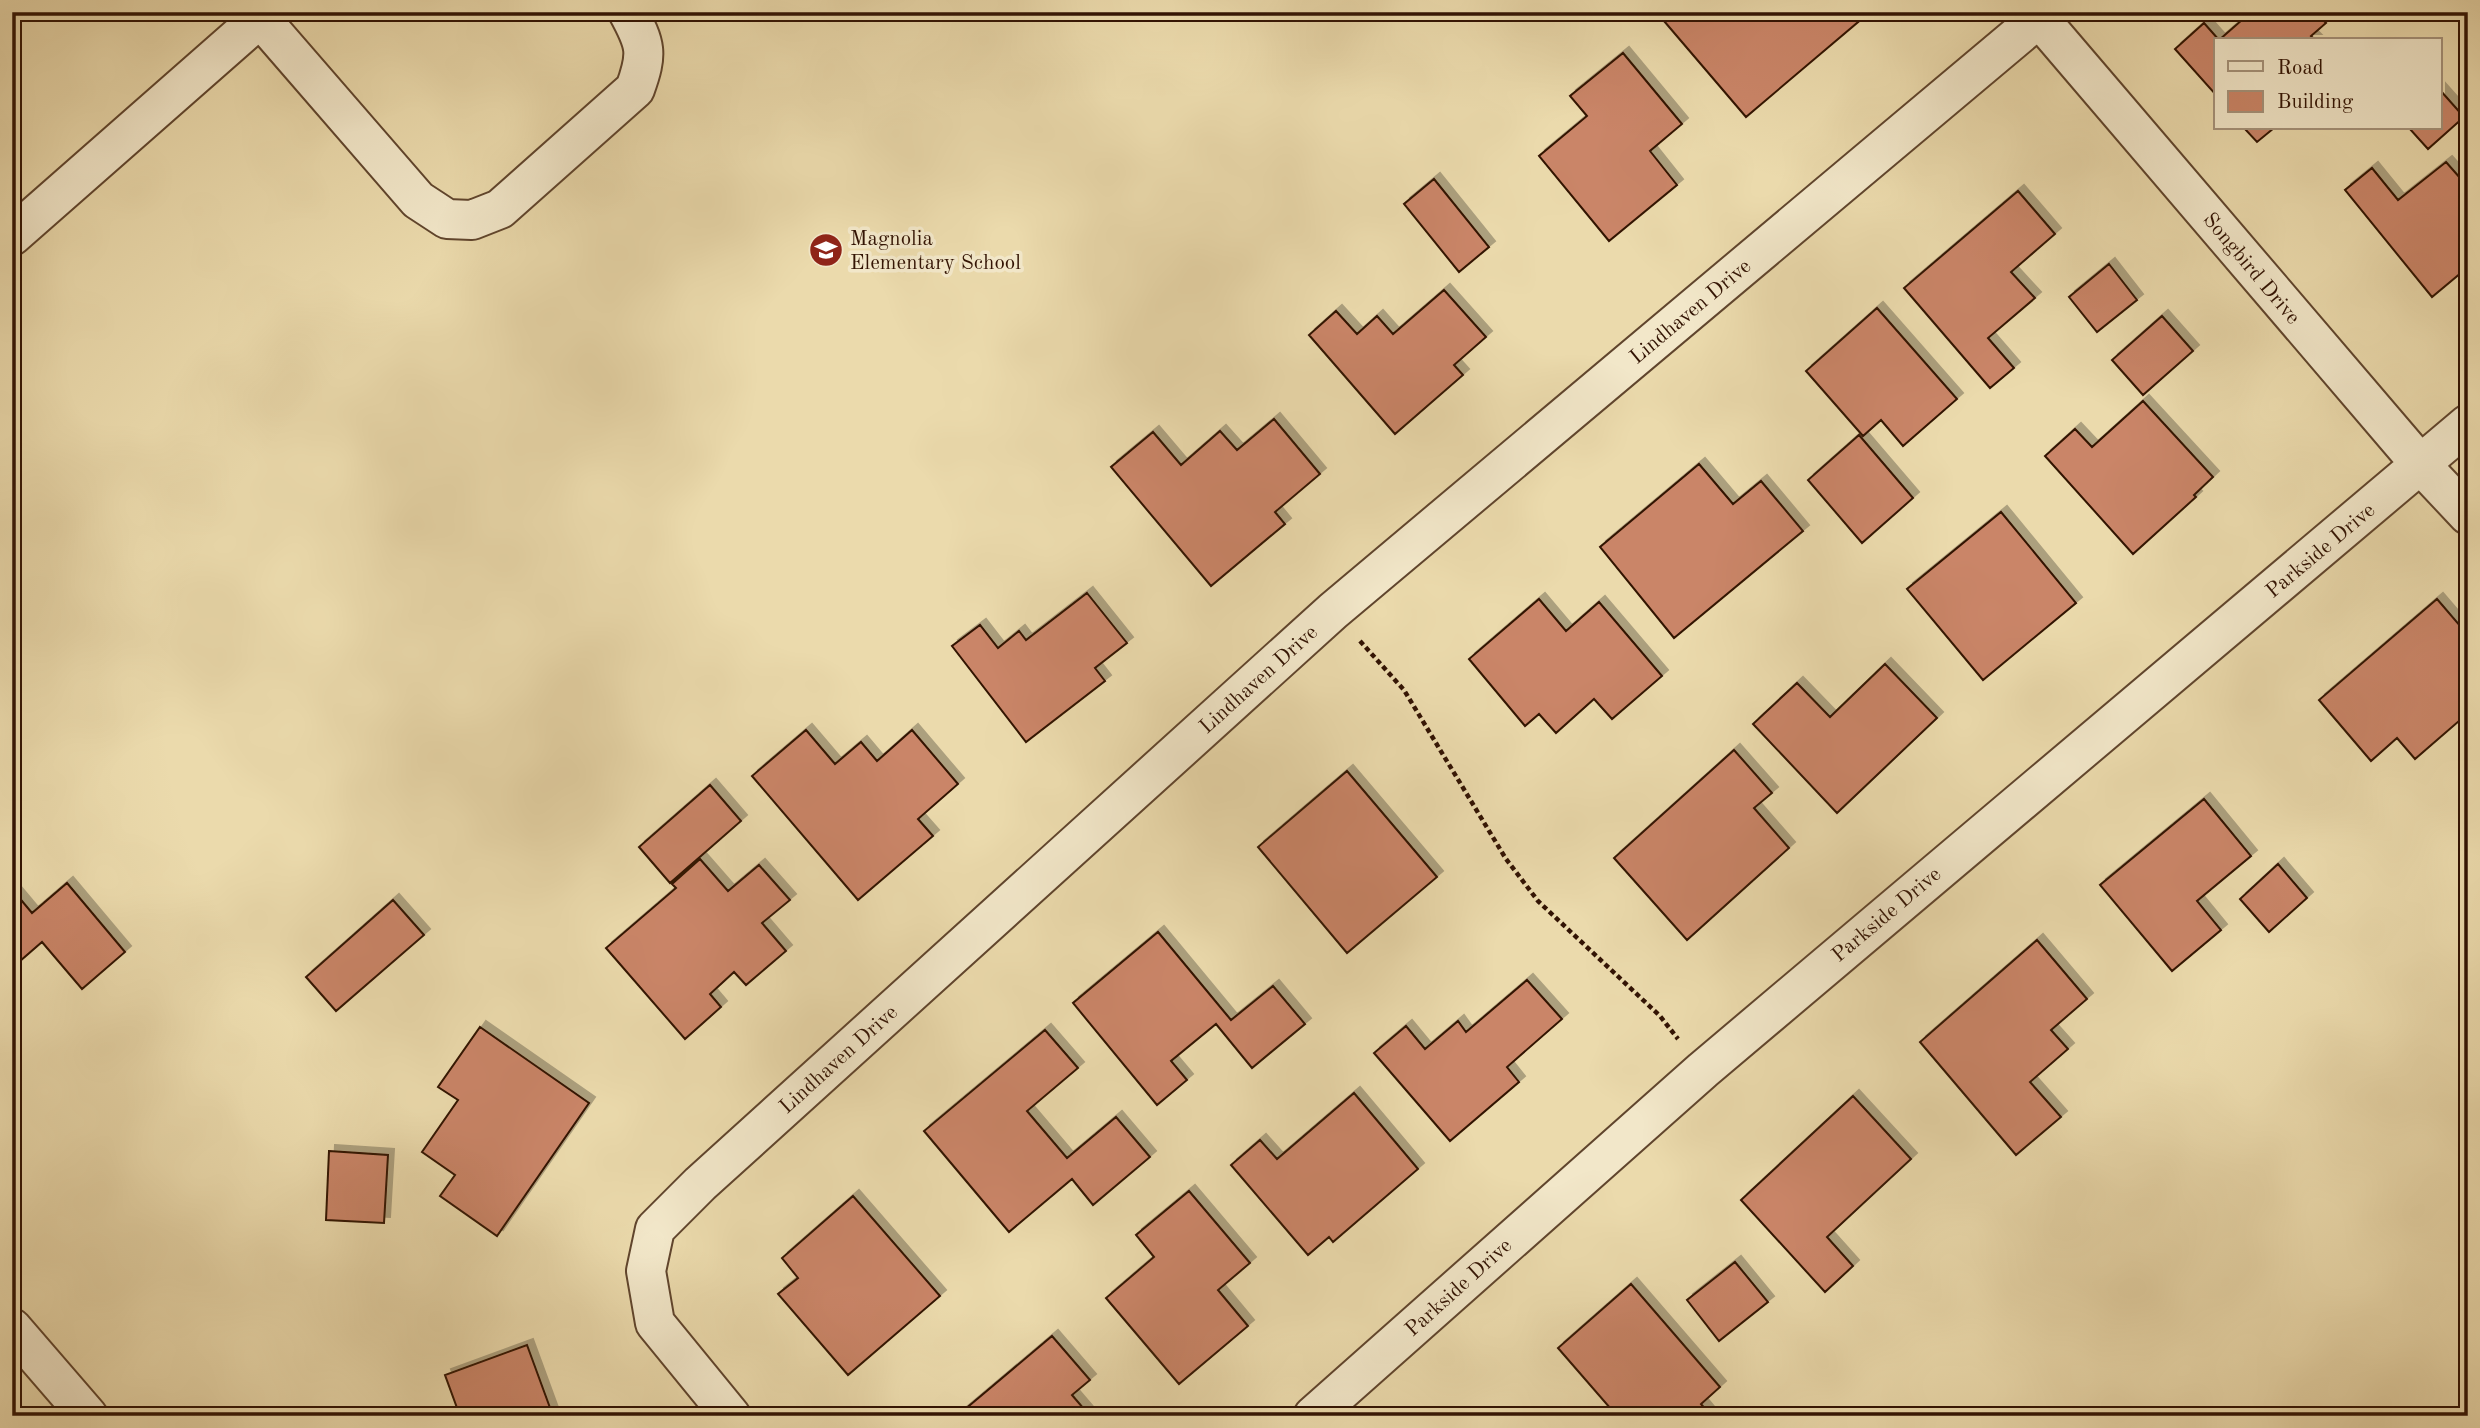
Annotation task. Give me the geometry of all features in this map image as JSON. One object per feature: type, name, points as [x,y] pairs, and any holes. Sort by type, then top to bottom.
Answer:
[{"type":"street","points":[[12,236],[257,15],[418,200],[447,219],[472,220],[500,209],[635,89],[644,63],[642,37],[628,12]]},
{"type":"street","name":"Songbird Drive","points":[[2042,15],[2421,465],[2468,515]]},
{"type":"street","name":"Lindhaven Drive","points":[[731,1416],[655,1323],[646,1271],[656,1229],[710,1175],[1333,611],[2042,15]]},
{"type":"street","name":"Parkside Drive","points":[[1313,1416],[1703,1070],[2468,424]]},
{"type":"street","points":[[12,1328],[88,1416]]},
{"type":"path","points":[[1333,611],[1404,690],[1506,859],[1538,901],[1660,1016],[1703,1070]]},
{"type":"building","points":[[1674,12],[1860,12],[1864,17],[1746,117],[1664,21]]},
{"type":"building","points":[[2235,12],[2316,12],[2326,23],[2311,36],[2313,38],[2221,38],[2242,20]]},
{"type":"building","points":[[2204,23],[2217,38],[2214,38],[2214,93],[2175,49]]},
{"type":"building","points":[[1623,53],[1682,124],[1650,151],[1677,185],[1609,241],[1539,156],[1587,116],[1570,96]]},
{"type":"building","points":[[2442,92],[2464,117],[2428,149],[2411,130],[2442,130]]},
{"type":"building","points":[[2246,130],[2272,130],[2257,142]]},
{"type":"building","points":[[2446,162],[2468,187],[2468,267],[2432,297],[2345,190],[2372,168],[2398,200]]},
{"type":"building","points":[[1434,179],[1489,247],[1459,272],[1404,204]]},
{"type":"building","points":[[2018,191],[2055,234],[2011,272],[2035,298],[1988,338],[2014,368],[1990,388],[1904,288]]},
{"type":"building","points":[[2109,264],[2137,300],[2097,332],[2069,297]]},
{"type":"building","points":[[1444,290],[1486,337],[1454,365],[1463,375],[1395,434],[1309,335],[1336,311],[1357,334],[1377,316],[1393,334]]},
{"type":"building","points":[[1877,308],[1957,399],[1903,446],[1881,420],[1863,436],[1806,371]]},
{"type":"building","points":[[2162,316],[2193,351],[2143,395],[2112,360]]},
{"type":"building","points":[[2143,401],[2213,477],[2194,495],[2196,497],[2133,554],[2045,456],[2075,429],[2092,447]]},
{"type":"building","points":[[1274,419],[1320,474],[1275,512],[1285,524],[1211,586],[1111,467],[1153,432],[1181,465],[1220,431],[1237,450]]},
{"type":"building","points":[[1859,435],[1913,498],[1862,543],[1808,480]]},
{"type":"building","points":[[1699,464],[1733,504],[1761,481],[1803,531],[1674,638],[1600,547]]},
{"type":"building","points":[[2001,512],[2076,603],[1983,680],[1907,589]]},
{"type":"building","points":[[1087,593],[1127,643],[1095,668],[1105,681],[1026,742],[952,646],[980,625],[998,648],[1019,631],[1026,640]]},
{"type":"building","points":[[1539,599],[1566,631],[1599,602],[1662,676],[1612,719],[1594,699],[1556,733],[1539,714],[1525,726],[1469,659]]},
{"type":"building","points":[[2437,599],[2468,635],[2468,716],[2467,714],[2415,759],[2397,738],[2371,761],[2319,700]]},
{"type":"building","points":[[1885,664],[1937,718],[1837,813],[1753,724],[1797,683],[1830,717]]},
{"type":"building","points":[[806,730],[835,764],[861,742],[877,761],[912,730],[958,784],[918,819],[933,836],[858,900],[752,776]]},
{"type":"building","points":[[1734,750],[1772,793],[1754,808],[1789,848],[1687,940],[1614,858]]},
{"type":"building","points":[[1347,771],[1437,877],[1347,953],[1258,847]]},
{"type":"building","points":[[710,785],[741,821],[670,883],[639,847]]},
{"type":"building","points":[[2204,799],[2251,856],[2197,901],[2221,930],[2172,971],[2100,885]]},
{"type":"building","points":[[700,859],[728,891],[759,865],[790,900],[762,923],[786,951],[746,985],[734,972],[710,994],[721,1007],[685,1039],[606,948],[676,888],[672,884]]},
{"type":"building","points":[[2278,864],[2307,898],[2269,932],[2240,899]]},
{"type":"building","points":[[67,883],[125,952],[82,989],[42,942],[12,968],[12,889],[32,913]]},
{"type":"building","points":[[393,900],[424,935],[336,1011],[306,977]]},
{"type":"building","points":[[1158,932],[1231,1020],[1273,986],[1305,1024],[1252,1068],[1216,1024],[1171,1061],[1187,1080],[1157,1105],[1073,1003]]},
{"type":"building","points":[[2037,940],[2087,999],[2051,1030],[2068,1049],[2030,1082],[2061,1117],[2016,1155],[1920,1042]]},
{"type":"building","points":[[1527,980],[1562,1019],[1507,1067],[1519,1082],[1450,1141],[1374,1053],[1406,1026],[1425,1049],[1458,1021],[1466,1032]]},
{"type":"building","points":[[480,1027],[589,1103],[497,1236],[440,1196],[455,1175],[422,1152],[458,1100],[438,1087]]},
{"type":"building","points":[[1045,1030],[1078,1068],[1027,1111],[1067,1158],[1116,1117],[1150,1157],[1093,1205],[1072,1179],[1009,1232],[924,1131]]},
{"type":"building","points":[[1354,1093],[1418,1169],[1333,1242],[1329,1237],[1308,1255],[1231,1165],[1260,1140],[1277,1159]]},
{"type":"building","points":[[1853,1096],[1911,1159],[1827,1237],[1853,1266],[1825,1292],[1741,1200]]},
{"type":"building","points":[[329,1151],[388,1155],[384,1223],[326,1220]]},
{"type":"building","points":[[1189,1191],[1250,1263],[1218,1290],[1248,1326],[1179,1384],[1106,1298],[1154,1257],[1136,1235]]},
{"type":"building","points":[[853,1196],[940,1296],[848,1375],[778,1294],[798,1278],[782,1258]]},
{"type":"building","points":[[1735,1262],[1768,1302],[1719,1341],[1687,1300]]},
{"type":"building","points":[[1631,1284],[1720,1387],[1701,1404],[1711,1416],[1617,1416],[1558,1348]]},
{"type":"building","points":[[1052,1336],[1090,1380],[1072,1395],[1090,1416],[957,1416]]},
{"type":"building","points":[[527,1345],[553,1416],[460,1416],[445,1375]]},
{"type":"place","name":"Magnolia Elementary School","points":[[826,250]]}]
